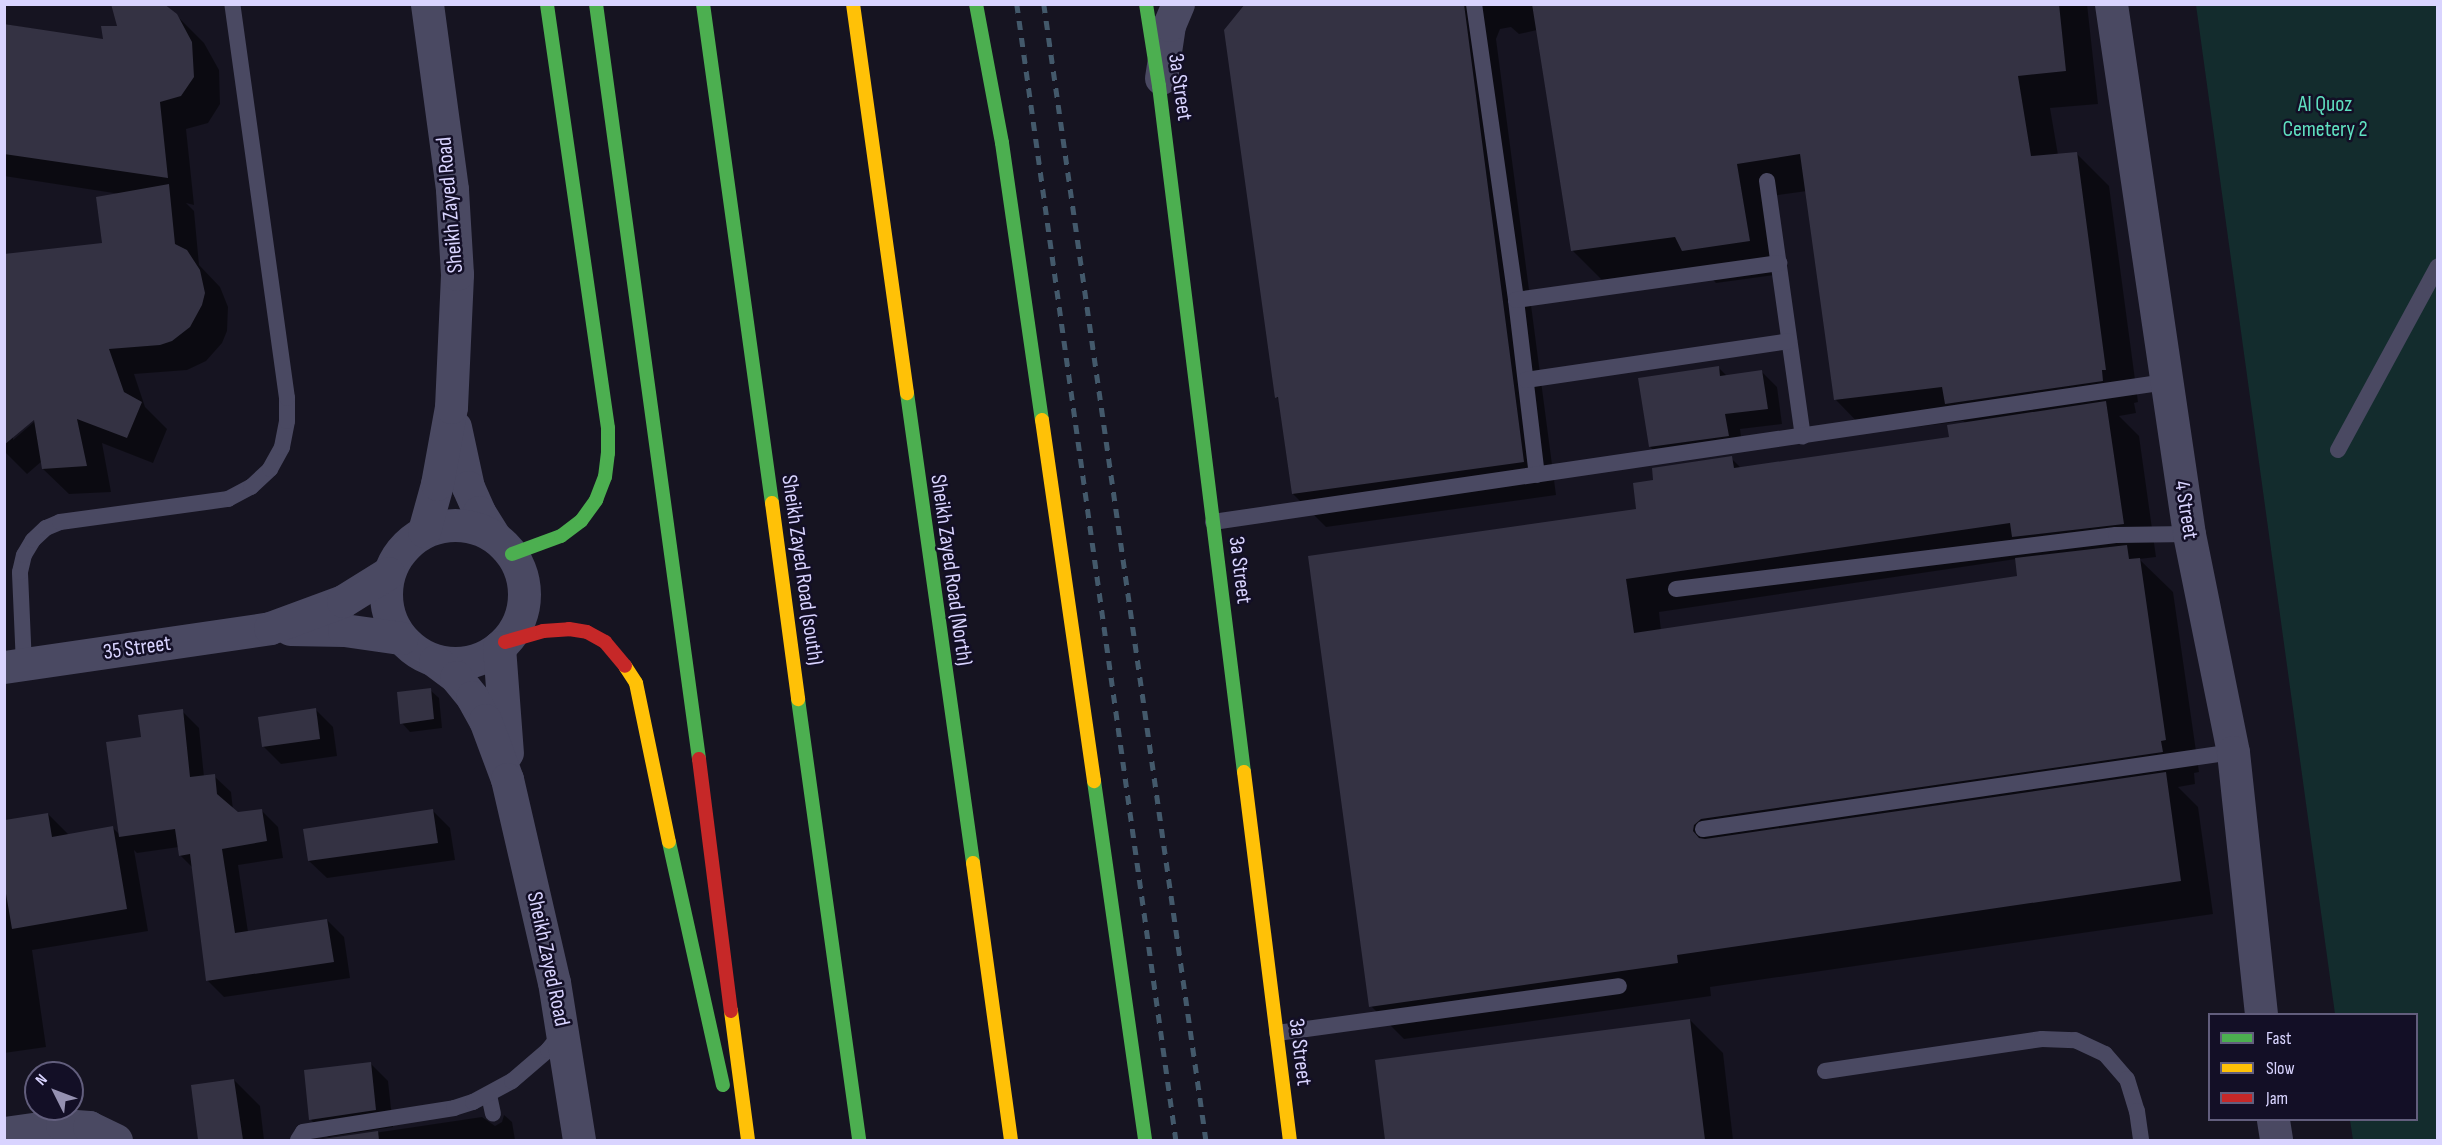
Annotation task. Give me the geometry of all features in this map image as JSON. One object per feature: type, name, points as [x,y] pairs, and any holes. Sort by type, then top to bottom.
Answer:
[{"type":"main road","points":[[503,545],[561,536],[581,521],[596,500],[605,477],[608,453],[608,428],[547,4]]},
{"type":"main road","points":[[596,4],[677,588],[748,1140]]},
{"type":"main road","name":"Sheikh Zayed Road (south)","points":[[703,4],[859,1140]]},
{"type":"main road","name":"Sheikh Zayed Road (North)","points":[[853,4],[1011,1140]]},
{"type":"main road","points":[[976,4],[1002,143],[1145,1140]]},
{"type":"main road","name":"3a Street","points":[[1146,4],[1159,86],[1290,1140]]},
{"type":"main road","points":[[502,645],[552,630],[569,628],[587,632],[605,642],[622,661],[636,683],[696,972],[738,1140]]},
{"type":"street","name":"Sheikh Zayed Road","points":[[424,531],[438,484],[451,407],[457,274],[456,232],[427,4]]},
{"type":"street","points":[[1159,86],[1169,25],[1178,4]]},
{"type":"street","name":"4 Street","points":[[2111,4],[2189,534],[2233,752],[2261,1013]]},
{"type":"street","name":"Sheikh Zayed Road","points":[[451,407],[468,487],[479,512],[503,545]]},
{"type":"street","points":[[460,524],[478,528],[503,545],[522,576],[524,600],[518,622],[502,645],[480,658],[457,663],[435,661],[416,652],[401,638],[392,624],[386,607],[388,573],[396,556],[408,542],[424,531],[442,525],[460,524]]},
{"type":"street","name":"35 Street","points":[[270,628],[343,601],[388,573]]},
{"type":"street","name":"35 Street","points":[[14,666],[270,628],[344,630],[401,638]]},
{"type":"street","name":"Sheikh Zayed Road","points":[[502,645],[507,779]]},
{"type":"street","name":"Sheikh Zayed Road","points":[[435,661],[456,677],[472,697],[485,720],[507,779],[548,951],[579,1140]]},
{"type":"street","points":[[2273,1121],[2276,1140]]},
{"type":"street","points":[[4,1133],[62,1125],[89,1127],[116,1140]]},
{"type":"lane","points":[[14,666],[20,572],[24,555],[33,540],[46,528],[60,522],[228,499],[252,487],[270,469],[282,447],[287,421],[286,398],[232,4]]},
{"type":"lane","points":[[1474,4],[1516,300],[1537,475]]},
{"type":"lane","points":[[1767,181],[1803,436]]},
{"type":"lane","points":[[1516,300],[1779,263]]},
{"type":"lane","points":[[2338,450],[2437,270]]},
{"type":"lane","points":[[1526,380],[1789,341]]},
{"type":"lane","points":[[1213,522],[2166,382]]},
{"type":"lane","points":[[1676,589],[2116,535],[2189,534]]},
{"type":"lane","points":[[1703,829],[2233,752]]},
{"type":"lane","points":[[1277,1033],[1618,986]]},
{"type":"lane","points":[[298,1140],[303,1132],[454,1108],[489,1095],[531,1066],[563,1032]]},
{"type":"lane","points":[[1826,1071],[2042,1039],[2075,1040],[2105,1054],[2127,1079],[2137,1111],[2141,1140]]},
{"type":"lane","points":[[489,1095],[493,1114]]},
{"type":"green space","name":"Al Quoz Cemetery 2","points":[[2196,5],[2437,5],[2437,1140],[2353,1140],[2350,1121],[2418,1121],[2418,1013],[2335,1013]]},
{"type":"building","points":[[111,4],[164,4],[177,14],[192,42],[194,77],[181,96],[160,102],[168,178],[4,154],[4,24],[103,39],[101,26],[117,26]]},
{"type":"building","points":[[1245,4],[1464,4],[1524,462],[1292,494],[1278,397],[1275,398],[1224,30]]},
{"type":"building","points":[[1532,4],[2059,4],[2066,71],[2018,76],[2031,156],[2077,152],[2106,370],[2102,370],[2103,381],[1945,404],[1942,387],[1834,400],[1800,154],[1737,164],[1750,241],[1682,251],[1675,237],[1571,251]]},
{"type":"building","points":[[169,184],[175,244],[187,250],[200,270],[205,293],[202,305],[190,327],[172,341],[160,345],[109,349],[124,392],[142,402],[127,438],[77,419],[87,466],[42,469],[34,420],[4,445],[4,254],[102,243],[96,197]]},
{"type":"building","points":[[1719,366],[1720,376],[1762,370],[1768,409],[1725,414],[1729,436],[1649,447],[1638,378]]},
{"type":"building","points":[[2106,401],[2124,524],[2012,537],[2010,523],[1626,579],[1634,633],[2017,576],[2015,558],[2127,545],[2129,559],[2140,558],[2166,740],[2161,741],[2163,752],[1701,819],[1694,825],[1693,831],[1699,838],[1705,839],[2166,772],[2181,881],[1677,955],[1678,963],[1369,1007],[1308,556],[1636,509],[1633,483],[1653,480],[1652,468],[1732,456],[1734,468],[1949,437],[1947,425]]},
{"type":"building","points":[[431,688],[434,719],[400,724],[397,692]]},
{"type":"building","points":[[316,708],[320,739],[262,747],[258,717]]},
{"type":"building","points":[[183,709],[190,777],[215,774],[217,794],[238,812],[262,809],[267,841],[222,849],[235,933],[327,919],[334,962],[206,981],[190,854],[179,856],[175,829],[119,837],[106,742],[141,737],[138,715]]},
{"type":"building","points":[[433,809],[438,843],[308,861],[303,829]]},
{"type":"building","points":[[48,813],[52,837],[113,826],[127,909],[12,929],[4,882],[5,820]]},
{"type":"building","points":[[1690,1019],[1705,1140],[1385,1140],[1375,1060]]},
{"type":"building","points":[[371,1062],[376,1110],[309,1120],[304,1070]]},
{"type":"building","points":[[234,1079],[243,1140],[198,1140],[191,1085]]},
{"type":"building","points":[[378,1131],[379,1140],[316,1140]]},
{"type":"railway","points":[[1017,4],[1176,1140]]},
{"type":"railway","points":[[1044,4],[1206,1140]]},
{"type":"traffic: fast","points":[[512,554],[561,536],[581,521],[596,500],[605,477],[608,453],[608,428],[547,4]]},
{"type":"traffic: fast","points":[[596,4],[699,759]]},
{"type":"traffic: fast","points":[[703,4],[772,503]]},
{"type":"traffic: fast","points":[[976,4],[1002,143],[1042,420]]},
{"type":"traffic: fast","points":[[1146,4],[1159,86],[1244,772]]},
{"type":"traffic: fast","points":[[907,393],[973,863]]},
{"type":"traffic: fast","points":[[798,699],[859,1140]]},
{"type":"traffic: fast","points":[[1094,781],[1145,1140]]},
{"type":"traffic: fast","points":[[669,842],[723,1085]]},
{"type":"traffic: slow","points":[[853,4],[907,393]]},
{"type":"traffic: slow","points":[[1042,420],[1094,781]]},
{"type":"traffic: slow","points":[[772,503],[798,699]]},
{"type":"traffic: slow","points":[[625,666],[636,683],[669,842]]},
{"type":"traffic: slow","points":[[1244,772],[1290,1140]]},
{"type":"traffic: slow","points":[[973,863],[1011,1140]]},
{"type":"traffic: slow","points":[[731,1011],[748,1140]]},
{"type":"traffic: jam","points":[[505,642],[543,631],[569,629],[587,632],[605,642],[625,666]]},
{"type":"traffic: jam","points":[[699,759],[731,1011]]}]
